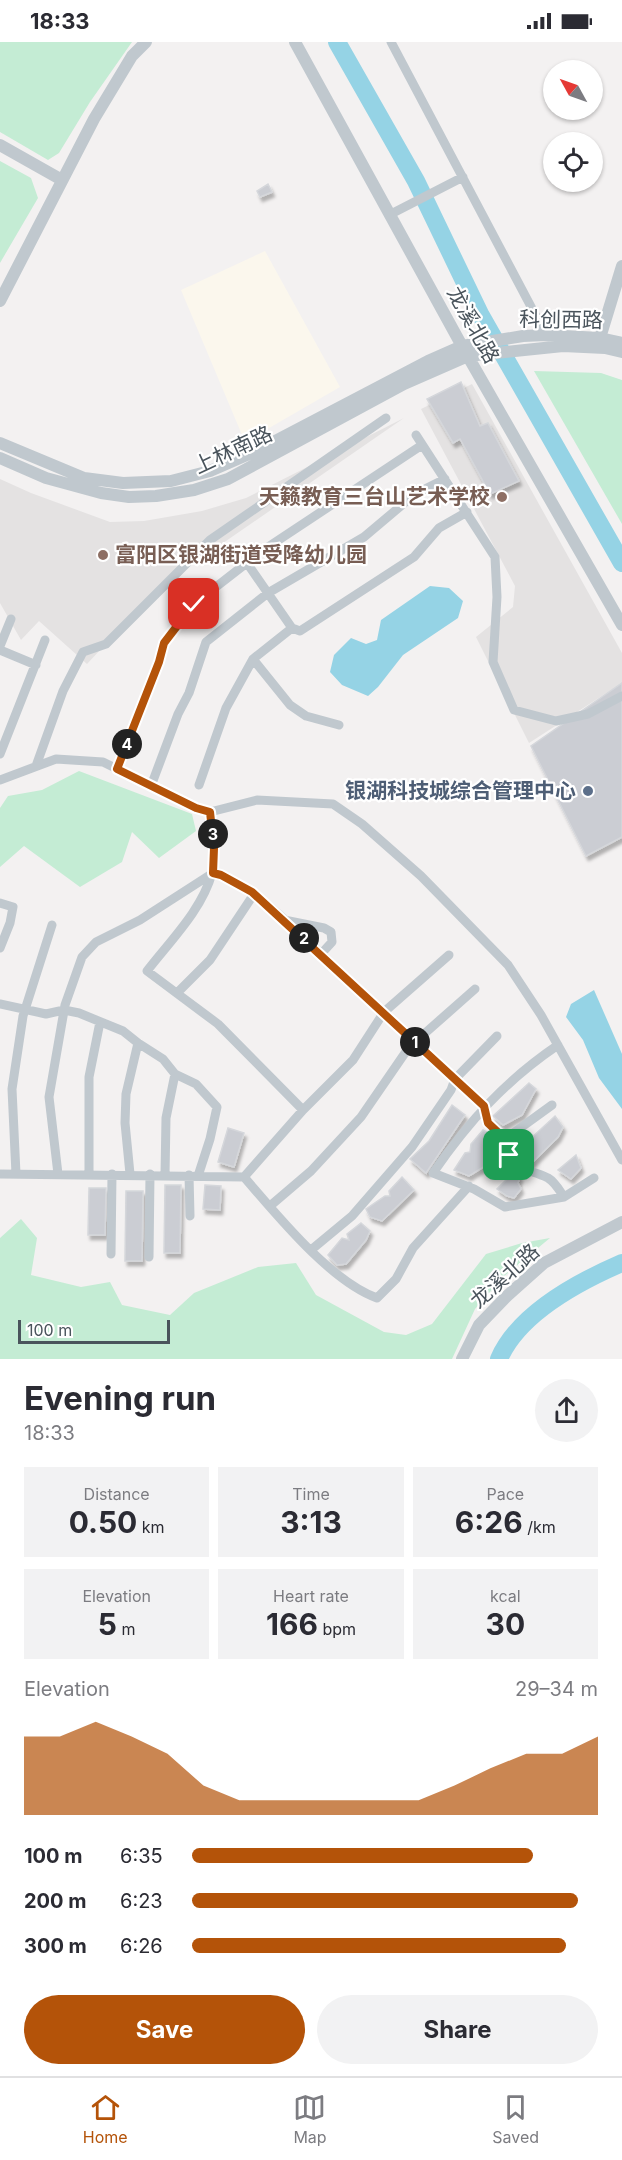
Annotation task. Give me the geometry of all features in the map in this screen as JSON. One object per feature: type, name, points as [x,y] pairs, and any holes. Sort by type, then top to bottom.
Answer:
[{"type":"street","points":[[0,301],[94,119],[132,56],[146,42]]},
{"type":"street","name":"龙溪北路","points":[[295,42],[465,351],[622,625]]},
{"type":"street","points":[[391,42],[460,179],[546,335]]},
{"type":"street","points":[[0,145],[62,180]]},
{"type":"street","points":[[389,215],[460,179]]},
{"type":"street","points":[[600,338],[622,266]]},
{"type":"street","name":"科创西路","points":[[465,351],[523,336],[600,338],[622,343]]},
{"type":"street","name":"科创西路","points":[[482,348],[530,350],[563,346],[605,348],[622,352]]},
{"type":"street","name":"上林南路","points":[[0,443],[84,478],[123,483],[171,481],[210,471],[258,450],[428,361],[465,351]]},
{"type":"street","name":"上林南路","points":[[0,458],[46,478],[100,493],[129,497],[156,496],[194,490],[228,479],[465,351]]},
{"type":"street","points":[[36,766],[63,691],[83,652],[106,644],[210,540],[386,418]]},
{"type":"street","points":[[416,435],[495,557],[497,597],[493,662],[514,710],[556,721],[588,714],[622,696]]},
{"type":"street","points":[[117,769],[159,662],[164,643],[194,604],[247,563],[422,445]]},
{"type":"street","points":[[151,786],[207,642],[268,593],[364,537],[415,494],[445,479]]},
{"type":"street","points":[[247,563],[292,628],[300,631],[414,557],[439,528],[467,512]]},
{"type":"street","points":[[11,620],[0,648],[36,665]]},
{"type":"street","points":[[199,785],[226,708],[253,658],[292,628]]},
{"type":"street","points":[[0,754],[45,640]]},
{"type":"street","points":[[253,658],[290,705],[306,716],[339,725]]},
{"type":"street","points":[[0,780],[56,759],[102,762],[196,808],[210,812],[257,800],[333,804],[362,824],[421,876],[508,965],[558,1045],[622,1160]]},
{"type":"street","points":[[210,812],[214,848],[213,873],[196,908],[147,971],[218,1024],[303,1110]]},
{"type":"street","points":[[58,1174],[49,1097],[64,1010],[82,957],[96,942],[140,920],[213,873],[221,875],[254,894],[384,1012],[484,1106],[488,1123],[505,1139],[506,1152],[521,1170],[550,1179],[564,1197]]},
{"type":"street","points":[[177,993],[210,960],[254,894]]},
{"type":"street","points":[[0,903],[13,907],[10,923],[0,948]]},
{"type":"street","points":[[283,920],[324,928],[331,932],[332,942],[321,954]]},
{"type":"street","points":[[16,1174],[12,1089],[26,1008],[52,925]]},
{"type":"street","points":[[244,1177],[303,1110],[353,1060],[384,1012],[449,955]]},
{"type":"street","points":[[270,1206],[311,1171],[361,1117],[415,1042],[475,989]]},
{"type":"street","points":[[0,1004],[46,1014],[64,1010],[123,1031],[163,1059],[175,1074],[196,1084],[217,1107],[210,1139],[193,1175],[190,1216]]},
{"type":"street","points":[[89,1174],[89,1077],[100,1022]]},
{"type":"street","points":[[311,1250],[352,1216],[412,1147],[451,1090],[455,1079],[497,1036]]},
{"type":"street","points":[[130,1174],[125,1124],[126,1094],[138,1043]]},
{"type":"street","points":[[558,1045],[528,1065],[484,1106],[433,1173],[469,1186],[505,1207],[564,1197],[594,1178]]},
{"type":"street","points":[[165,1174],[166,1118],[175,1074]]},
{"type":"street","points":[[505,1139],[552,1105]]},
{"type":"street","points":[[0,1174],[165,1174],[244,1177],[311,1250],[358,1288],[377,1298],[396,1280],[413,1248],[469,1186]]},
{"type":"street","points":[[111,1254],[112,1174]]},
{"type":"street","points":[[149,1257],[150,1174]]},
{"type":"street","name":"龙溪北路","points":[[462,1359],[479,1325],[544,1263],[622,1222]]},
{"type":"shaded area","points":[[265,251],[340,387],[245,442],[181,290]]},
{"type":"shaded area","name":"天籁教育三台山艺术学校","points":[[472,384],[622,653],[622,683],[529,743],[476,637],[513,607],[515,586],[421,409]]},
{"type":"shaded area","name":"富阳区银湖街道受降幼儿园","points":[[404,418],[158,588],[87,664],[39,621],[21,640],[0,603],[0,479],[110,522],[144,521],[202,511],[246,498]]},
{"type":"green space","points":[[0,42],[132,42],[90,102],[59,153],[48,160],[0,132]]},
{"type":"green space","points":[[0,161],[31,178],[38,198],[0,263]]},
{"type":"green space","points":[[534,371],[601,373],[622,380],[622,524]]},
{"type":"green space","points":[[79,771],[192,814],[196,831],[159,858],[132,832],[122,862],[80,887],[24,846],[0,867],[0,808],[8,796],[42,790]]},
{"type":"green space","points":[[21,1219],[37,1238],[31,1275],[81,1287],[110,1282],[122,1305],[170,1315],[194,1293],[258,1267],[296,1263],[316,1295],[384,1332],[406,1335],[432,1324],[486,1254],[522,1243],[550,1238],[503,1277],[475,1309],[452,1359],[0,1359],[0,1238]]},
{"type":"water","points":[[430,586],[449,588],[463,601],[458,618],[403,655],[368,696],[342,685],[330,672],[334,655],[351,638],[366,644],[377,640],[381,620]]},
{"type":"water","points":[[594,990],[622,1054],[622,1109],[599,1078],[583,1040],[566,1017],[571,1004]]},
{"type":"building","points":[[268,184],[272,192],[260,197],[257,191]]},
{"type":"building","points":[[461,382],[480,426],[488,423],[519,481],[490,494],[460,439],[453,443],[427,399]]},
{"type":"building","name":"银湖科技城综合管理中心","points":[[622,683],[622,837],[586,856],[531,746]]},
{"type":"building","points":[[529,1083],[536,1089],[522,1115],[503,1125],[493,1116]]},
{"type":"building","points":[[452,1105],[465,1115],[426,1173],[410,1159],[429,1141]]},
{"type":"building","points":[[555,1116],[563,1127],[558,1137],[529,1166],[517,1151]]},
{"type":"building","points":[[228,1128],[244,1133],[234,1167],[218,1162]]},
{"type":"building","points":[[483,1130],[495,1137],[485,1166],[469,1176],[454,1170],[465,1153],[470,1152],[471,1144]]},
{"type":"building","points":[[576,1155],[581,1168],[571,1179],[558,1170]]},
{"type":"building","points":[[512,1168],[520,1177],[518,1183],[521,1189],[514,1198],[497,1189],[506,1180]]},
{"type":"building","points":[[402,1177],[414,1190],[382,1221],[370,1217],[366,1209],[385,1196],[390,1196],[389,1191]]},
{"type":"building","points":[[165,1185],[181,1185],[180,1253],[164,1253]]},
{"type":"building","points":[[205,1185],[221,1186],[220,1210],[203,1209]]},
{"type":"building","points":[[89,1188],[106,1188],[105,1235],[88,1235]]},
{"type":"building","points":[[126,1191],[143,1191],[142,1261],[125,1261]]},
{"type":"building","points":[[361,1223],[370,1231],[366,1240],[346,1264],[337,1265],[328,1255],[342,1238],[349,1240],[347,1234]]},
{"type":"waterway","points":[[337,42],[416,181],[480,314],[622,563]]},
{"type":"waterway","points":[[499,1359],[508,1342],[535,1313],[569,1290],[622,1263]]},
{"type":"place","name":"天籁教育三台山艺术学校","points":[[502,497]]},
{"type":"place","name":"富阳区银湖街道受降幼儿园","points":[[103,555]]},
{"type":"place","name":"银湖科技城综合管理中心","points":[[588,791]]},
{"type":"route","points":[[194,604],[164,643],[159,662],[117,769],[196,808],[210,812],[214,848],[213,873],[252,892],[484,1106],[488,1123],[505,1139],[506,1152],[509,1155]]}]
